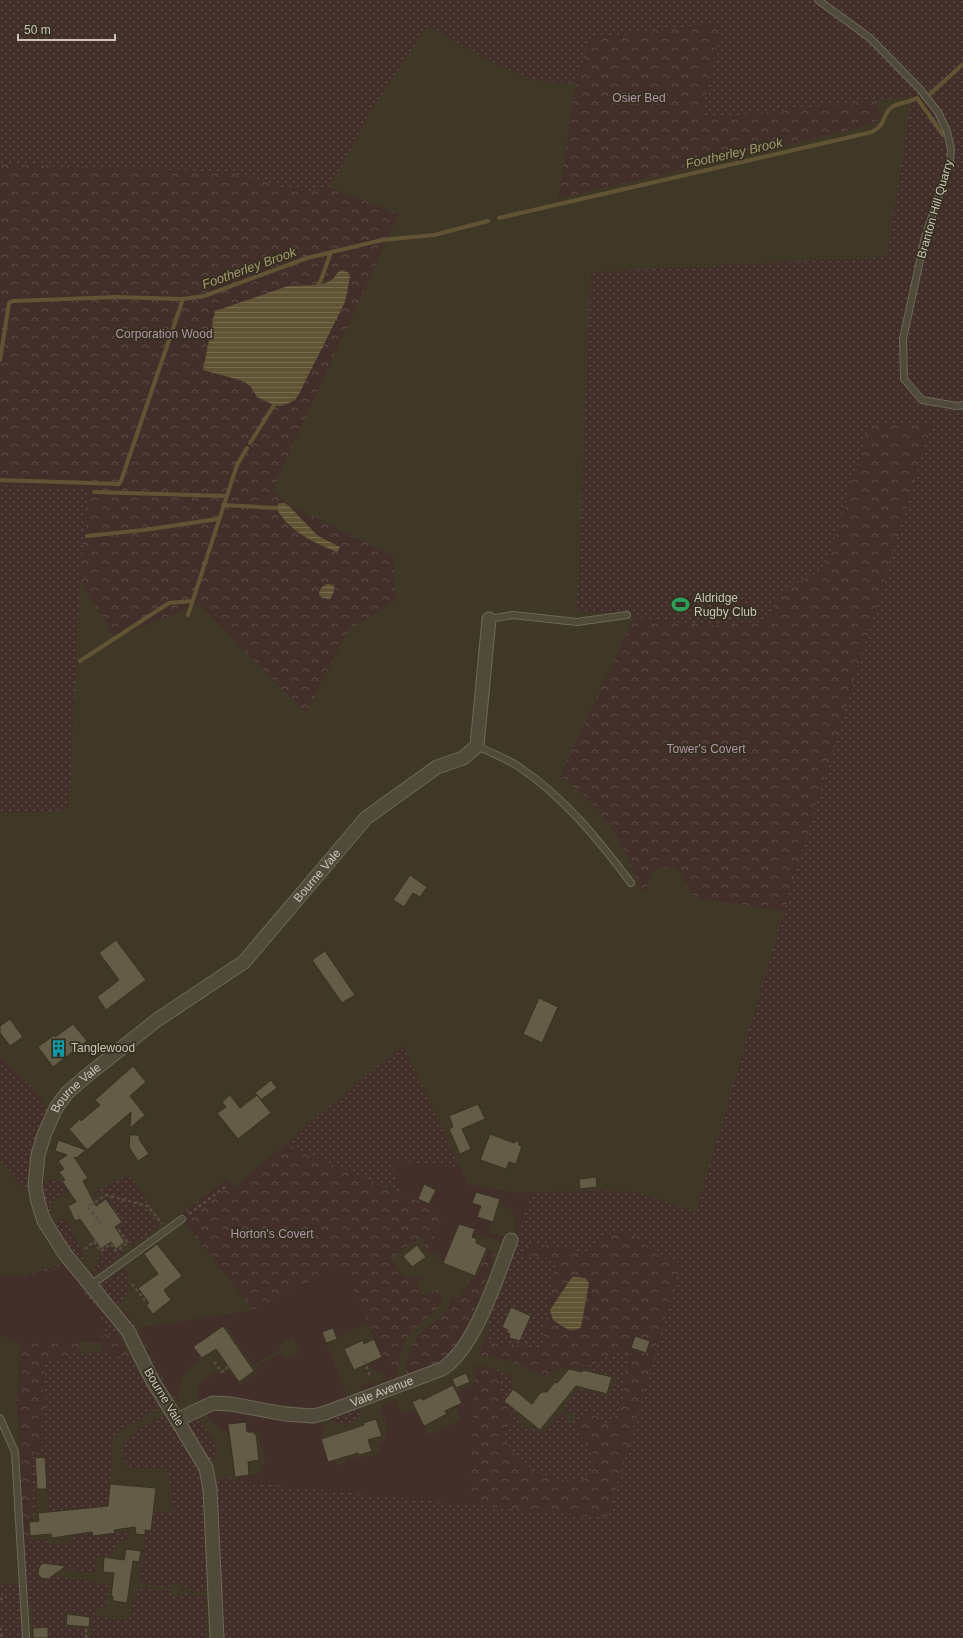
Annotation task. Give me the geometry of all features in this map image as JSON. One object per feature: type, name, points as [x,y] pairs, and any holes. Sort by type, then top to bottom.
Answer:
[{"type":"street","points":[[477,746],[489,620]]},
{"type":"street","name":"Bourne Vale","points":[[217,1638],[210,1489],[206,1468],[178,1420],[166,1409],[128,1331],[65,1254],[44,1221],[38,1202],[35,1184],[38,1155],[45,1131],[56,1108],[67,1094],[84,1078],[157,1020],[244,962],[366,818],[437,767],[463,758],[477,746]]},
{"type":"street","name":"Vale Avenue","points":[[178,1420],[213,1403],[231,1404],[285,1414],[313,1416],[325,1413],[442,1369],[458,1355],[476,1324],[511,1240]]},
{"type":"lane","name":"Branton Hill Quarry","points":[[818,0],[870,38],[919,88],[938,112],[947,131],[952,149],[950,163],[924,244],[904,339],[904,379],[922,400],[957,406],[963,405]]},
{"type":"lane","points":[[489,620],[513,615],[577,622],[627,615]]},
{"type":"lane","points":[[477,746],[517,766],[546,787],[574,813],[599,841],[631,883]]},
{"type":"lane","points":[[91,1285],[182,1219]]},
{"type":"lane","points":[[0,1418],[15,1452],[26,1638]]},
{"type":"path","points":[[182,1219],[225,1187]]},
{"type":"path","points":[[101,1224],[88,1207],[106,1195],[148,1206],[163,1225]]},
{"type":"path","points":[[85,1248],[95,1241],[101,1251],[111,1244],[116,1251],[128,1243],[117,1227]]},
{"type":"path","points":[[132,1284],[146,1302],[147,1301]]},
{"type":"path","points":[[364,1361],[370,1376]]},
{"type":"path","points":[[214,1362],[222,1372],[228,1367]]},
{"type":"path","points":[[0,1600],[6,1596]]},
{"type":"path","points":[[86,1627],[86,1638]]},
{"type":"path","points":[[0,1628],[2,1638]]},
{"type":"green space","points":[[0,0],[963,0],[963,1638],[223,1638],[214,1479],[231,1477],[231,1480],[238,1481],[608,1518],[681,1263],[657,1255],[641,1241],[609,1234],[588,1252],[579,1253],[574,1249],[534,1244],[527,1245],[523,1255],[557,1260],[541,1349],[484,1340],[491,1323],[488,1322],[507,1275],[515,1238],[520,1230],[532,1192],[605,1190],[638,1192],[696,1212],[784,911],[932,423],[832,548],[822,564],[824,569],[785,589],[776,598],[770,616],[764,622],[729,622],[725,626],[634,618],[577,610],[591,272],[887,257],[912,96],[741,115],[701,117],[715,58],[590,38],[576,82],[547,82],[517,74],[504,68],[428,26],[374,106],[330,187],[311,191],[281,187],[229,172],[0,164]]},
{"type":"green space","name":"Osier Bed","points":[[722,23],[701,117],[741,115],[876,100],[881,118],[876,121],[875,124],[558,199],[576,82],[590,38]]},
{"type":"green space","name":"Corporation Wood","points":[[0,164],[229,172],[281,187],[311,191],[330,187],[399,214],[272,491],[292,506],[393,556],[396,601],[349,629],[306,713],[199,604],[115,638],[80,580],[88,488],[0,485]]},
{"type":"green space","name":"Tower's Covert","points":[[870,423],[932,423],[784,911],[700,899],[690,893],[683,874],[672,867],[657,868],[650,876],[645,891],[641,890],[627,855],[610,826],[588,800],[560,776],[634,618],[725,626],[729,622],[764,622],[768,619],[771,616],[779,593],[824,569],[822,564],[832,548]]},
{"type":"green space","points":[[0,485],[89,487],[80,580],[69,810],[0,814]]},
{"type":"green space","points":[[403,1045],[460,1167],[392,1161],[400,1192],[285,1144]]},
{"type":"green space","points":[[0,1056],[21,1078],[29,1084],[40,1097],[47,1110],[30,1153],[27,1189],[17,1181],[0,1159]]},
{"type":"green space","name":"Horton's Covert","points":[[285,1144],[444,1213],[432,1240],[435,1250],[434,1254],[427,1252],[422,1236],[391,1258],[401,1272],[407,1277],[425,1277],[416,1282],[424,1296],[438,1288],[442,1300],[437,1309],[416,1327],[407,1338],[401,1351],[398,1372],[394,1380],[350,1283],[302,1285],[253,1310],[179,1215],[227,1179],[234,1188]]},
{"type":"green space","points":[[392,1161],[460,1167],[468,1184],[515,1193],[532,1192],[518,1234],[516,1236],[511,1211],[505,1205],[499,1203],[500,1199],[498,1196],[495,1195],[495,1197],[476,1192],[472,1203],[481,1206],[478,1217],[491,1221],[488,1232],[505,1237],[503,1242],[457,1228],[443,1263],[435,1252],[432,1242],[444,1213],[400,1192]]},
{"type":"green space","points":[[129,1175],[152,1206],[101,1192],[95,1196],[93,1193]]},
{"type":"green space","points":[[50,1180],[62,1181],[69,1192],[49,1204],[52,1213],[45,1214],[38,1187]]},
{"type":"green space","points":[[107,1196],[138,1205],[141,1209],[146,1208],[160,1226],[132,1246],[120,1229],[123,1224],[115,1212],[117,1210],[113,1204],[111,1205],[106,1199],[99,1204],[98,1203]]},
{"type":"green space","points":[[61,1219],[68,1222],[83,1254],[83,1258],[79,1262],[76,1261],[55,1227],[57,1222]]},
{"type":"green space","points":[[620,1233],[632,1235],[657,1255],[681,1263],[607,1518],[360,1494],[417,1450],[471,1455],[476,1365],[494,1370],[502,1378],[499,1392],[512,1418],[510,1425],[505,1428],[502,1434],[511,1450],[523,1464],[543,1475],[561,1480],[570,1481],[584,1479],[590,1475],[594,1467],[594,1455],[579,1435],[577,1424],[583,1415],[591,1412],[606,1423],[611,1422],[615,1417],[623,1402],[624,1385],[622,1378],[629,1364],[629,1356],[624,1352],[613,1353],[591,1365],[554,1370],[549,1375],[543,1376],[514,1362],[479,1355],[484,1340],[541,1349],[557,1260],[523,1255],[527,1245],[534,1244],[574,1249],[579,1253],[588,1252],[609,1234]],"holes":[[[573,1277],[582,1279],[580,1328],[566,1328],[553,1319],[550,1309]]]},
{"type":"green space","points":[[110,1246],[116,1252],[122,1249],[125,1253],[90,1278],[87,1275],[96,1266],[99,1254]]},
{"type":"green space","points":[[488,1250],[496,1253],[480,1296],[458,1343],[450,1355],[441,1363],[433,1368],[407,1378],[407,1362],[414,1342],[422,1332],[444,1313],[447,1309],[450,1297],[460,1298],[468,1281],[477,1277]]},
{"type":"green space","points":[[65,1264],[101,1302],[121,1333],[107,1335],[103,1331],[67,1267],[27,1276],[0,1277],[0,1275],[29,1274]]},
{"type":"green space","points":[[342,1266],[394,1380],[363,1394],[361,1391],[361,1387],[366,1383],[370,1382],[382,1384],[386,1378],[383,1373],[371,1370],[369,1364],[382,1357],[367,1324],[336,1337],[333,1328],[322,1332],[349,1400],[317,1408],[217,1397],[199,1401],[197,1391],[199,1386],[202,1382],[219,1370],[222,1374],[228,1369],[240,1385],[258,1372],[255,1367],[282,1353],[286,1359],[300,1352],[300,1348],[292,1337],[278,1346],[281,1350],[253,1365],[225,1325],[194,1347],[202,1358],[183,1376],[178,1394],[179,1401],[166,1384],[138,1328],[253,1310]]},
{"type":"green space","points":[[67,1267],[105,1323],[103,1331],[107,1335],[20,1344],[0,1335],[0,1277],[27,1276]]},
{"type":"green space","points":[[123,1268],[129,1282],[127,1293],[117,1306],[102,1289],[101,1285]]},
{"type":"green space","points":[[124,1310],[139,1332],[164,1379],[179,1401],[173,1397],[161,1380],[136,1329],[122,1312]]},
{"type":"green space","points":[[118,1334],[131,1358],[129,1359],[105,1353],[102,1349],[102,1343],[80,1342],[79,1352],[70,1354],[62,1360],[48,1359],[43,1361],[42,1365],[45,1376],[42,1389],[47,1401],[40,1427],[43,1441],[31,1460],[33,1522],[29,1522],[30,1541],[24,1541],[17,1401],[20,1344]]},
{"type":"green space","points":[[102,1350],[116,1357],[131,1358],[160,1407],[113,1436],[109,1495],[119,1496],[133,1504],[48,1513],[45,1457],[35,1457],[38,1514],[33,1514],[31,1460],[47,1401],[42,1390],[44,1371],[42,1365],[43,1361],[48,1359],[64,1359],[75,1352],[79,1352],[80,1354],[88,1354]]},
{"type":"green space","points":[[624,1352],[629,1356],[629,1364],[622,1378],[624,1385],[624,1396],[619,1411],[611,1422],[606,1423],[591,1412],[583,1415],[593,1452],[594,1464],[591,1474],[584,1480],[572,1481],[553,1478],[535,1471],[523,1464],[504,1439],[502,1434],[508,1410],[499,1392],[501,1385],[497,1372],[490,1368],[502,1371],[512,1377],[511,1387],[513,1389],[504,1401],[515,1410],[514,1413],[522,1423],[520,1427],[523,1429],[525,1427],[531,1431],[535,1428],[542,1434],[558,1415],[562,1414],[568,1423],[572,1423],[575,1419],[575,1415],[572,1413],[569,1415],[564,1411],[564,1407],[577,1391],[582,1389],[609,1396],[612,1385],[616,1386],[617,1379],[614,1378],[614,1376],[582,1368],[581,1370],[570,1368],[591,1365],[613,1353]]},
{"type":"green space","points":[[475,1383],[469,1505],[238,1481],[237,1476],[259,1473],[262,1470],[264,1461],[263,1447],[260,1447],[258,1433],[255,1431],[247,1433],[246,1422],[228,1424],[229,1435],[207,1417],[211,1411],[243,1414],[270,1419],[318,1423],[317,1419],[320,1419],[324,1427],[321,1439],[328,1462],[335,1460],[337,1464],[342,1465],[346,1460],[361,1456],[362,1458],[381,1452],[378,1444],[384,1441],[387,1428],[384,1416],[381,1417],[382,1405],[396,1400],[402,1414],[415,1408],[429,1435],[461,1419],[455,1406],[462,1402],[456,1391]]},
{"type":"green space","points":[[358,1407],[360,1414],[355,1420],[343,1424],[332,1421],[331,1418]]},
{"type":"green space","points":[[165,1415],[195,1458],[202,1472],[208,1511],[206,1592],[182,1589],[183,1585],[172,1583],[172,1588],[144,1584],[140,1580],[145,1530],[153,1511],[177,1514],[174,1511],[168,1470],[127,1467],[122,1451],[129,1438],[134,1433]]},
{"type":"green space","points":[[198,1416],[218,1449],[217,1455],[209,1461],[188,1424],[189,1420]]},
{"type":"green space","points":[[130,1531],[128,1539],[119,1543],[109,1555],[99,1557],[94,1565],[97,1571],[93,1573],[53,1568],[43,1563],[39,1567],[38,1574],[41,1578],[48,1579],[52,1576],[92,1581],[92,1583],[108,1585],[106,1608],[97,1607],[96,1616],[129,1621],[132,1599],[137,1599],[138,1591],[142,1588],[171,1591],[171,1596],[181,1597],[182,1593],[206,1595],[206,1638],[90,1638],[92,1616],[66,1613],[65,1625],[82,1627],[85,1631],[85,1638],[48,1638],[47,1627],[32,1628],[32,1607],[28,1607],[24,1541],[47,1539],[48,1545],[74,1542],[73,1533],[92,1532],[93,1536]]},
{"type":"green space","points":[[20,1584],[23,1638],[0,1638],[0,1585]]},
{"type":"shaded area","points":[[342,270],[349,273],[350,277],[345,302],[295,400],[280,406],[274,405],[257,397],[251,387],[243,381],[203,370],[215,311],[288,286],[318,285],[328,282]]},
{"type":"shaded area","points":[[280,503],[285,503],[289,506],[318,536],[340,547],[337,552],[310,540],[288,524],[276,508]]},
{"type":"shaded area","points":[[324,585],[334,585],[334,592],[330,599],[323,598],[319,595]]},
{"type":"shaded area","points":[[573,1277],[585,1278],[589,1283],[581,1327],[570,1330],[553,1320],[550,1310]]},
{"type":"building","points":[[410,875],[427,887],[420,897],[413,893],[404,907],[393,900]]},
{"type":"building","points":[[116,940],[146,980],[106,1010],[97,997],[119,980],[99,953]]},
{"type":"building","points":[[325,951],[355,995],[342,1003],[312,960]]},
{"type":"building","points":[[539,998],[558,1007],[542,1043],[523,1034]]},
{"type":"building","points":[[10,1019],[23,1037],[10,1046],[0,1033],[0,1026]]},
{"type":"building","name":"Tanglewood","points":[[73,1024],[87,1041],[53,1067],[38,1047],[54,1035],[55,1037]]},
{"type":"building","points":[[133,1066],[146,1082],[130,1096],[145,1115],[130,1128],[131,1112],[87,1150],[69,1129],[100,1105],[95,1100]]},
{"type":"building","points":[[271,1080],[277,1088],[261,1100],[255,1093]]},
{"type":"building","points":[[230,1095],[240,1108],[257,1095],[271,1113],[238,1139],[217,1113],[226,1107],[222,1102]]},
{"type":"building","points":[[478,1104],[485,1119],[462,1129],[471,1149],[460,1154],[449,1129],[453,1127],[449,1116]]},
{"type":"building","points":[[490,1134],[514,1143],[518,1140],[519,1145],[522,1146],[516,1164],[509,1162],[506,1169],[480,1160]]},
{"type":"building","points":[[130,1135],[139,1135],[139,1139],[149,1154],[138,1161],[129,1147]]},
{"type":"building","points":[[58,1140],[86,1150],[76,1158],[74,1157],[88,1178],[83,1181],[96,1206],[106,1199],[122,1222],[115,1227],[125,1242],[116,1249],[111,1242],[101,1249],[80,1219],[75,1221],[68,1206],[76,1202],[62,1181],[65,1180],[59,1172],[64,1169],[58,1161],[67,1155],[55,1151]]},
{"type":"building","points":[[596,1177],[597,1187],[580,1189],[579,1179]]},
{"type":"building","points":[[424,1184],[436,1190],[429,1204],[418,1199]]},
{"type":"building","points":[[476,1192],[500,1199],[493,1222],[477,1217],[481,1206],[472,1203]]},
{"type":"building","points":[[459,1224],[475,1229],[472,1237],[477,1239],[476,1243],[487,1248],[475,1276],[443,1263]]},
{"type":"building","points":[[157,1244],[182,1276],[164,1290],[171,1300],[153,1314],[146,1305],[149,1303],[138,1288],[158,1274],[144,1254]]},
{"type":"building","points":[[417,1245],[426,1257],[412,1267],[403,1256]]},
{"type":"building","points":[[511,1307],[531,1316],[520,1341],[509,1338],[510,1334],[507,1333],[508,1330],[502,1327]]},
{"type":"building","points":[[223,1326],[254,1371],[239,1382],[216,1349],[202,1358],[193,1347]]},
{"type":"building","points":[[333,1328],[337,1339],[326,1343],[322,1332]]},
{"type":"building","points":[[635,1336],[650,1341],[646,1353],[631,1348]]},
{"type":"building","points":[[374,1339],[382,1357],[354,1370],[344,1349],[363,1340],[364,1344]]},
{"type":"building","points":[[569,1369],[582,1372],[583,1370],[612,1377],[607,1394],[576,1386],[540,1430],[504,1401],[513,1389],[532,1404],[541,1392],[547,1392]]},
{"type":"building","points":[[466,1373],[470,1382],[456,1388],[452,1379]]},
{"type":"building","points":[[453,1385],[462,1403],[445,1411],[447,1414],[424,1426],[412,1402],[421,1398],[423,1400]]},
{"type":"building","points":[[376,1419],[382,1436],[368,1440],[372,1451],[359,1455],[358,1453],[328,1462],[321,1439],[364,1425],[363,1423]]},
{"type":"building","points":[[246,1422],[247,1432],[254,1432],[254,1434],[256,1434],[259,1460],[248,1462],[249,1475],[235,1477],[228,1424]]},
{"type":"building","points":[[45,1457],[47,1489],[37,1489],[35,1458]]},
{"type":"building","points":[[110,1484],[156,1488],[151,1531],[145,1530],[145,1535],[136,1534],[135,1527],[114,1530],[115,1533],[93,1536],[92,1532],[52,1538],[51,1534],[30,1536],[29,1522],[39,1521],[38,1513],[108,1506]]},
{"type":"building","points":[[126,1549],[141,1551],[139,1562],[133,1561],[127,1603],[113,1601],[113,1596],[111,1596],[114,1573],[103,1572],[104,1557],[124,1560]]},
{"type":"building","points":[[43,1563],[66,1566],[48,1579],[41,1578],[38,1574],[39,1567]]},
{"type":"building","points":[[67,1614],[90,1617],[89,1627],[66,1625]]},
{"type":"building","points":[[48,1627],[48,1638],[33,1638],[33,1628]]},
{"type":"waterway","points":[[930,94],[963,64]]},
{"type":"waterway","name":"Footherley Brook","points":[[499,218],[872,132],[880,126],[886,114],[892,107],[917,98],[943,135]]},
{"type":"waterway","name":"Footherley Brook","points":[[0,360],[9,303],[13,301],[117,297],[183,299],[204,296],[307,258],[382,240],[434,235],[488,221]]},
{"type":"waterway","points":[[318,285],[331,252]]},
{"type":"waterway","points":[[0,480],[119,484],[183,299]]},
{"type":"waterway","points":[[250,443],[274,405]]},
{"type":"waterway","points":[[188,615],[237,465],[247,448]]},
{"type":"waterway","points":[[94,492],[226,496]]},
{"type":"waterway","points":[[223,505],[276,508]]},
{"type":"waterway","points":[[87,536],[144,530],[218,519]]},
{"type":"waterway","points":[[80,661],[169,603],[192,601]]},
{"type":"place","name":"Aldridge Rugby Club","points":[[681,605]]},
{"type":"place","name":"Tanglewood","points":[[58,1048]]}]
